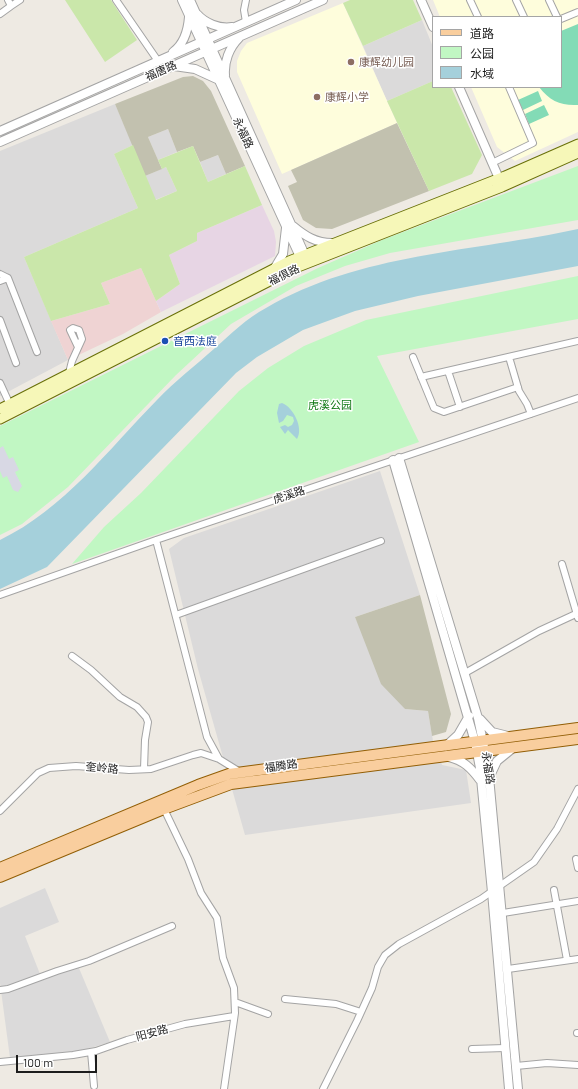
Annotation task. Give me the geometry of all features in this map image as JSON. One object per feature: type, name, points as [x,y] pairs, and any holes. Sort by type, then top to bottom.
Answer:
[{"type":"main road","name":"福俱路","points":[[0,409],[12,408],[337,242],[501,183],[578,144]]},
{"type":"main road","name":"福俱路","points":[[0,419],[12,408],[69,374],[274,269],[304,260],[578,153]]},
{"type":"main road","name":"福腾路","points":[[0,868],[198,785],[229,774],[578,728]]},
{"type":"main road","name":"福腾路","points":[[0,877],[164,809],[216,789],[241,782],[448,757],[578,739]]},
{"type":"street","points":[[0,14],[10,3],[20,0]]},
{"type":"street","points":[[116,0],[158,61]]},
{"type":"street","name":"永福路","points":[[182,0],[193,14]]},
{"type":"street","name":"永福路","points":[[190,0],[193,14],[304,260]]},
{"type":"street","points":[[246,0],[244,10],[246,22]]},
{"type":"street","name":"福唐路","points":[[0,131],[296,0]]},
{"type":"street","name":"福唐路","points":[[0,142],[323,0]]},
{"type":"street","points":[[421,0],[432,25]]},
{"type":"street","points":[[470,0],[478,16]]},
{"type":"street","points":[[516,0],[524,16]]},
{"type":"street","points":[[549,0],[557,16]]},
{"type":"street","points":[[562,20],[578,12]]},
{"type":"street","points":[[168,57],[182,43],[193,14],[220,27],[236,26]]},
{"type":"street","points":[[172,66],[195,69],[222,79],[230,50],[240,36]]},
{"type":"street","points":[[459,88],[501,183]]},
{"type":"street","points":[[492,163],[533,143],[509,88]]},
{"type":"street","points":[[274,269],[282,254],[289,226],[304,235],[323,243],[337,242]]},
{"type":"street","points":[[0,274],[8,278],[37,352]]},
{"type":"street","points":[[0,281],[8,278]]},
{"type":"street","points":[[0,320],[16,363]]},
{"type":"street","points":[[421,377],[578,341]]},
{"type":"street","points":[[69,374],[78,347]]},
{"type":"street","points":[[413,357],[434,408],[444,412],[518,387]]},
{"type":"street","points":[[509,357],[518,387],[531,414]]},
{"type":"street","points":[[448,371],[460,407]]},
{"type":"street","points":[[0,384],[12,408]]},
{"type":"street","name":"虎溪路","points":[[0,595],[156,540],[578,398]]},
{"type":"street","name":"永福路","points":[[396,459],[465,673],[478,718],[482,752],[490,778],[518,1089]]},
{"type":"street","name":"永福路","points":[[396,459],[469,716],[480,741]]},
{"type":"street","points":[[156,540],[207,737],[219,759],[240,772]]},
{"type":"street","points":[[176,615],[381,541]]},
{"type":"street","points":[[465,673],[539,631],[577,615],[562,564]]},
{"type":"street","points":[[72,656],[91,670],[120,697],[137,707],[146,717],[148,722],[145,740],[144,769]]},
{"type":"street","points":[[446,746],[458,735],[469,716]]},
{"type":"street","points":[[478,718],[492,732],[511,737]]},
{"type":"street","points":[[490,778],[497,761],[513,748]]},
{"type":"street","name":"永福路","points":[[482,752],[481,781],[509,1089]]},
{"type":"street","name":"奎岭路","points":[[0,811],[43,770],[76,766],[128,770],[151,769],[201,754],[219,759]]},
{"type":"street","points":[[448,757],[457,759],[468,765],[481,781]]},
{"type":"street","points":[[323,1089],[361,1012],[372,988],[378,967],[385,955],[399,944],[492,892],[534,862],[546,847],[578,789]]},
{"type":"street","points":[[164,809],[188,859],[200,893],[217,918],[223,958],[234,988],[234,1016],[224,1089]]},
{"type":"street","points":[[576,859],[578,868]]},
{"type":"street","points":[[554,890],[567,960]]},
{"type":"street","points":[[503,913],[578,901]]},
{"type":"street","points":[[0,990],[8,989],[89,961],[172,926]]},
{"type":"street","points":[[508,969],[578,958]]},
{"type":"street","points":[[284,999],[336,1004],[361,1012]]},
{"type":"street","points":[[235,1002],[268,1014]]},
{"type":"street","name":"阳安路","points":[[0,1062],[91,1052],[185,1024],[234,1016]]},
{"type":"street","points":[[472,1049],[505,1048]]},
{"type":"street","points":[[91,1052],[94,1086]]},
{"type":"street","points":[[516,1066],[547,1063],[578,1065]]},
{"type":"shaded area","points":[[433,0],[578,0],[578,132],[515,161],[497,147],[471,88],[562,88],[562,16],[440,16]]},
{"type":"shaded area","name":"康辉小学","points":[[343,3],[397,123],[282,174],[237,72],[237,61],[241,51],[247,43]]},
{"type":"shaded area","points":[[422,20],[432,45],[432,81],[387,101],[363,46]]},
{"type":"shaded area","points":[[193,76],[203,81],[211,91],[245,166],[226,174],[218,155],[200,162],[193,146],[177,152],[168,129],[148,137],[162,169],[145,176],[115,104],[183,77]]},
{"type":"shaded area","points":[[115,104],[133,145],[114,154],[138,208],[24,257],[68,360],[0,396],[0,151]]},
{"type":"shaded area","points":[[397,123],[429,191],[332,229],[316,228],[303,220],[288,186],[297,182],[291,170]]},
{"type":"shaded area","points":[[168,129],[177,152],[158,160],[148,137]]},
{"type":"shaded area","points":[[218,155],[226,174],[208,182],[200,162]]},
{"type":"shaded area","points":[[166,167],[177,191],[155,200],[145,176]]},
{"type":"shaded area","points":[[262,205],[274,231],[276,242],[275,256],[161,312],[156,301],[180,284],[169,255],[197,241],[197,233]]},
{"type":"shaded area","points":[[141,268],[161,312],[123,334],[68,360],[51,321],[110,304],[101,283]]},
{"type":"shaded area","points":[[3,446],[9,459],[13,457],[19,470],[15,472],[22,486],[18,492],[13,490],[7,476],[3,478],[0,471],[0,448]]},
{"type":"shaded area","points":[[380,471],[420,595],[355,617],[405,709],[428,711],[433,741],[442,765],[466,770],[471,803],[245,835],[198,669],[169,549],[184,538]]},
{"type":"shaded area","points":[[420,595],[451,714],[446,732],[432,736],[428,711],[405,709],[381,684],[355,617]]},
{"type":"shaded area","points":[[45,888],[59,922],[25,936],[40,974],[76,961],[110,1042],[74,1053],[10,1058],[0,983],[0,908]]},
{"type":"green space","points":[[65,0],[111,0],[137,40],[105,62]]},
{"type":"green space","points":[[350,0],[413,0],[422,20],[363,46],[343,3]]},
{"type":"green space","points":[[578,24],[578,105],[566,105],[556,102],[547,96],[540,88],[562,88],[562,31]]},
{"type":"green space","points":[[432,81],[432,88],[451,88],[482,155],[472,174],[429,191],[387,101]]},
{"type":"green space","points":[[538,91],[542,101],[523,110],[518,100]]},
{"type":"green space","points":[[544,105],[549,115],[529,124],[525,114]]},
{"type":"green space","points":[[133,145],[156,200],[177,191],[166,167],[162,169],[158,160],[193,146],[208,182],[245,166],[262,205],[197,233],[197,241],[169,255],[180,284],[156,301],[141,268],[101,283],[110,304],[51,321],[24,257],[138,208],[114,154]]},
{"type":"green space","points":[[578,166],[578,220],[390,253],[345,266],[296,286],[231,324],[176,375],[68,487],[22,524],[0,535],[0,426],[318,268],[382,240]]},
{"type":"green space","name":"虎溪公园","points":[[578,276],[578,319],[377,356],[419,442],[72,564],[104,527],[141,493],[239,391],[268,368],[304,346],[366,320]]},
{"type":"water","points":[[578,229],[578,266],[418,296],[355,311],[303,330],[257,357],[236,373],[47,567],[0,589],[0,540],[45,512],[65,495],[103,458],[171,386],[252,316],[302,290],[340,276],[379,265],[418,256],[539,237]]},
{"type":"water","points":[[282,403],[290,409],[296,418],[299,429],[297,439],[288,430],[285,434],[280,427],[285,425],[288,427],[292,425],[294,421],[293,417],[287,415],[283,421],[279,423],[277,413],[279,404]]},
{"type":"place","name":"康辉幼儿园","points":[[351,62]]},
{"type":"place","name":"康辉小学","points":[[317,97]]},
{"type":"place","name":"音西法庭","points":[[165,341]]}]
